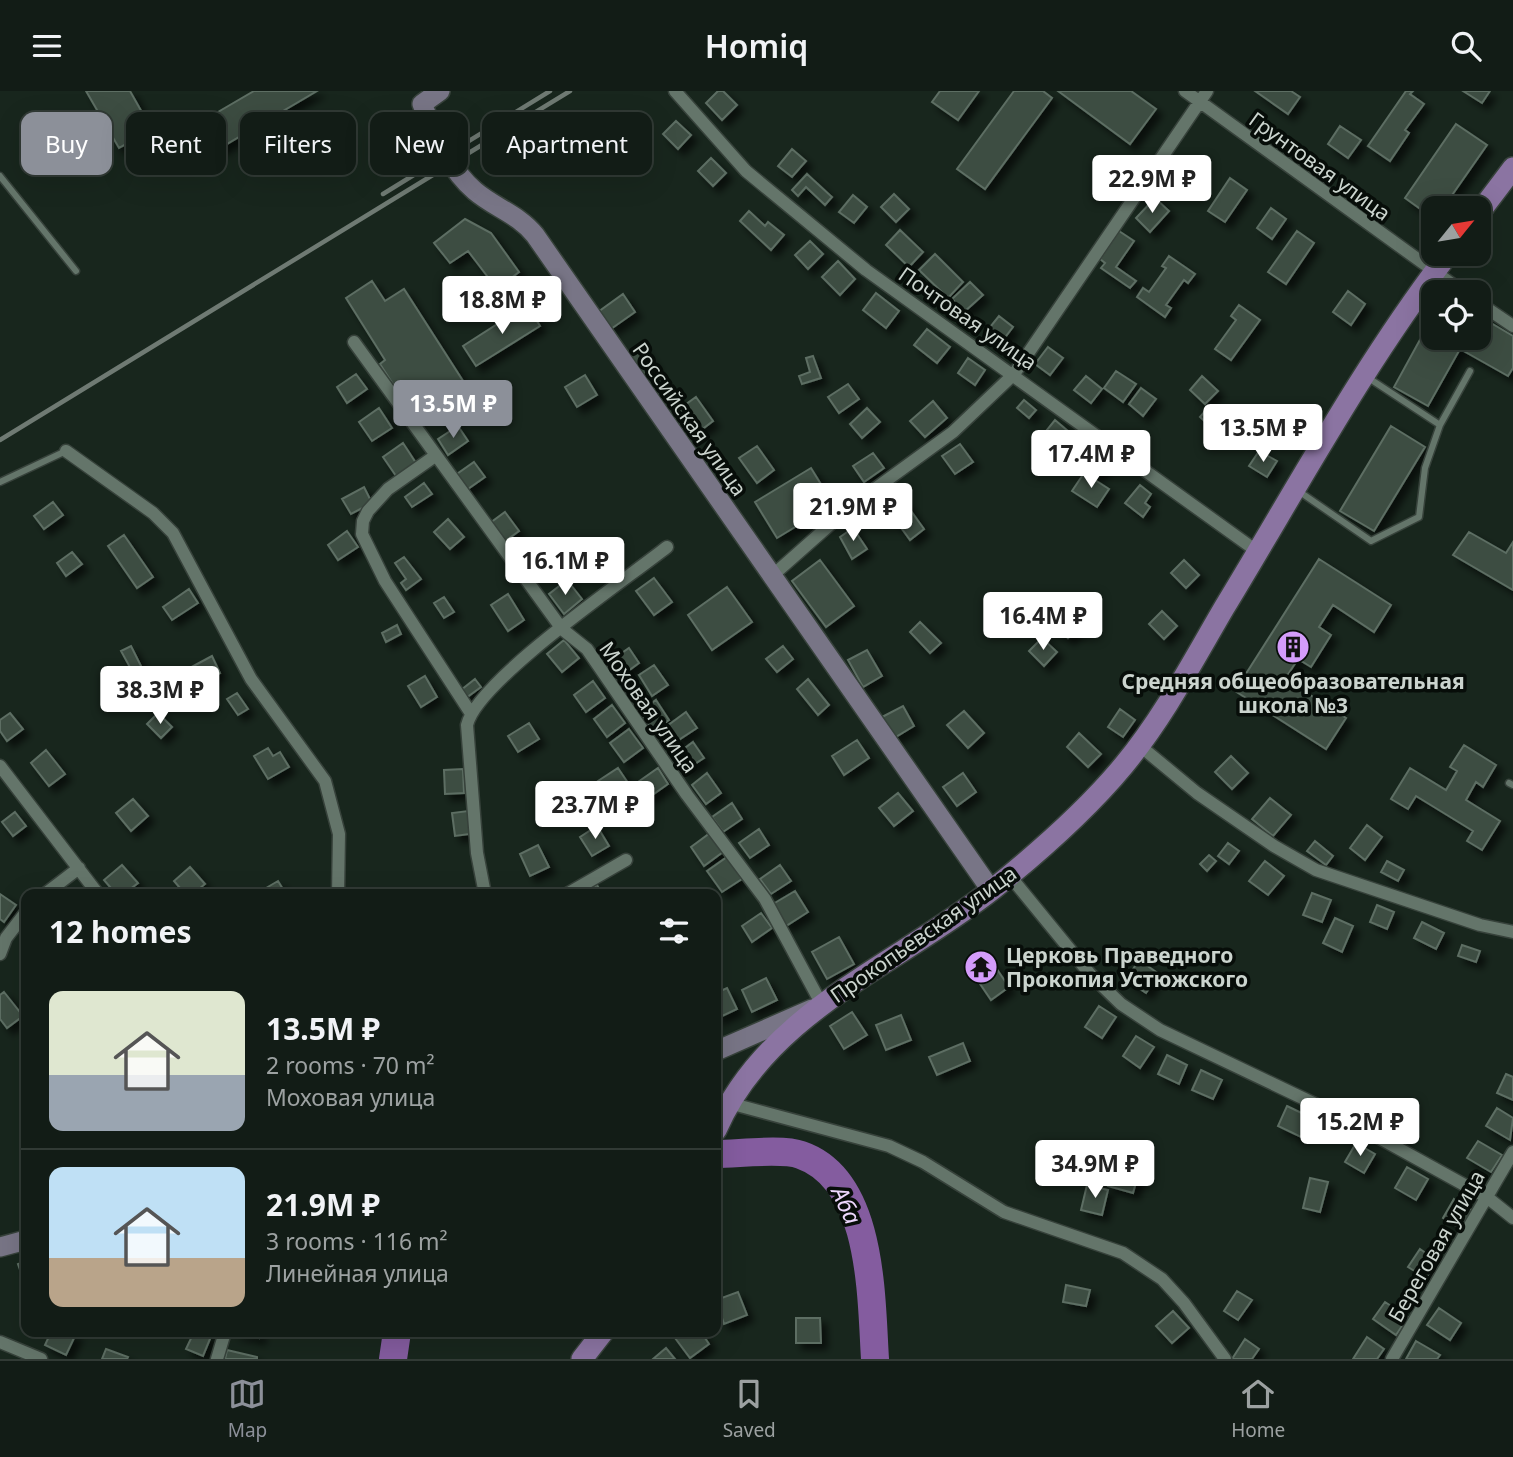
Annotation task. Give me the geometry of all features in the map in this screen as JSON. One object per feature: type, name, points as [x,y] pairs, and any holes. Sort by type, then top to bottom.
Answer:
[{"type":"main road","points":[[418,97],[440,91]]},
{"type":"main road","name":"Российская улица","points":[[418,97],[439,142],[462,179],[477,193],[516,214],[535,235],[991,890]]},
{"type":"main road","points":[[1491,197],[1513,168]]},
{"type":"main road","name":"Прокопьевская улица","points":[[721,1049],[822,1005],[991,890],[1067,825],[1139,745],[1364,375],[1439,266]]},
{"type":"main road","points":[[722,1117],[751,1067],[822,1005]]},
{"type":"main road","points":[[0,1247],[21,1241]]},
{"type":"main road","points":[[582,1359],[599,1337]]},
{"type":"street","name":"Почтовая улица","points":[[675,91],[746,171],[866,270],[1014,373],[1258,552]]},
{"type":"street","name":"Грунтовая улица","points":[[1185,91],[1203,97],[1444,280]]},
{"type":"street","points":[[772,576],[850,507],[953,432],[1014,373],[1203,97]]},
{"type":"street","points":[[1491,311],[1513,326]]},
{"type":"street","name":"Моховая улица","points":[[354,342],[562,629],[587,649],[687,795],[765,899],[822,1005]]},
{"type":"street","points":[[66,451],[153,513],[173,533],[251,679],[325,781],[339,834],[338,889]]},
{"type":"street","points":[[435,456],[388,489],[368,510],[363,521],[362,534],[386,581],[470,712]]},
{"type":"street","points":[[484,889],[477,852],[467,725],[470,712],[505,673],[667,547]]},
{"type":"street","points":[[1139,745],[1197,793],[1274,846],[1316,870],[1480,925],[1513,932]]},
{"type":"street","points":[[0,766],[94,889]]},
{"type":"street","points":[[576,889],[626,860]]},
{"type":"street","points":[[52,889],[79,868]]},
{"type":"street","points":[[1009,875],[1090,974],[1121,1004],[1160,1030],[1336,1114],[1488,1198],[1513,1219]]},
{"type":"street","points":[[0,954],[6,938],[21,918]]},
{"type":"street","points":[[722,1117],[889,1146],[923,1161],[1004,1212],[1123,1253],[1162,1279],[1184,1303],[1225,1359]]},
{"type":"street","name":"Береговая улица","points":[[1392,1359],[1513,1152]]},
{"type":"street","points":[[217,1359],[224,1337]]},
{"type":"street","points":[[0,1342],[41,1359]]},
{"type":"lane","points":[[0,176],[76,271]]},
{"type":"lane","points":[[1296,489],[1371,541],[1419,517],[1425,468],[1440,425],[1470,371]]},
{"type":"lane","points":[[1364,375],[1440,425]]},
{"type":"lane","points":[[0,482],[66,451]]},
{"type":"building","points":[[86,91],[130,91],[142,112],[126,112],[126,144],[119,148],[112,136],[112,112],[98,112]]},
{"type":"building","points":[[254,91],[317,91],[281,112],[240,112],[240,136],[226,145],[226,112],[218,112]]},
{"type":"building","points":[[718,91],[723,91],[737,105],[722,120],[706,103]]},
{"type":"building","points":[[940,91],[979,91],[958,120],[932,102]]},
{"type":"building","points":[[1014,91],[1043,91],[1052,98],[985,189],[957,169]]},
{"type":"building","points":[[1058,91],[1131,91],[1156,109],[1130,144]]},
{"type":"building","points":[[1255,91],[1291,91],[1300,97],[1288,114]]},
{"type":"building","points":[[1406,91],[1413,91],[1410,94],[1424,104],[1405,130],[1409,133],[1390,161],[1368,146]]},
{"type":"building","points":[[1463,91],[1490,91],[1482,103]]},
{"type":"building","points":[[676,121],[691,135],[678,149],[663,134]]},
{"type":"building","points":[[1456,124],[1487,145],[1451,196],[1421,196],[1421,209],[1405,198]]},
{"type":"building","points":[[1340,126],[1361,140],[1348,158],[1328,144]]},
{"type":"building","points":[[792,149],[806,161],[792,177],[778,166]]},
{"type":"building","points":[[711,158],[726,173],[713,186],[698,171]]},
{"type":"building","points":[[807,174],[832,197],[825,205],[806,187],[798,196],[792,190]]},
{"type":"building","points":[[1230,178],[1247,190],[1225,222],[1208,211]]},
{"type":"building","points":[[894,194],[909,209],[896,222],[881,207]]},
{"type":"building","points":[[853,195],[867,207],[854,223],[839,212]]},
{"type":"building","points":[[1155,198],[1169,211],[1150,232],[1136,218]]},
{"type":"building","points":[[1271,208],[1286,219],[1272,239],[1257,228]]},
{"type":"building","points":[[749,211],[765,226],[768,222],[784,235],[771,250],[740,221]]},
{"type":"building","points":[[465,219],[491,233],[519,272],[497,289],[468,251],[450,263],[434,243]]},
{"type":"building","points":[[900,230],[923,252],[909,267],[886,245]]},
{"type":"building","points":[[1119,231],[1134,241],[1116,267],[1136,281],[1130,288],[1101,268],[1105,263],[1100,259]]},
{"type":"building","points":[[1297,231],[1314,243],[1286,284],[1268,272]]},
{"type":"building","points":[[810,241],[823,254],[808,269],[795,255]]},
{"type":"building","points":[[935,254],[963,282],[948,298],[919,270]]},
{"type":"building","points":[[1169,256],[1195,274],[1188,283],[1184,280],[1166,305],[1171,308],[1165,317],[1137,297],[1143,288],[1149,292],[1166,268],[1162,266]]},
{"type":"building","points":[[838,261],[855,279],[840,295],[822,277]]},
{"type":"building","points":[[372,281],[385,301],[404,289],[465,384],[414,417],[380,364],[385,360],[346,298]]},
{"type":"building","points":[[970,282],[983,295],[964,312],[952,299]]},
{"type":"building","points":[[1348,291],[1365,304],[1351,325],[1333,312]]},
{"type":"building","points":[[876,293],[899,311],[886,328],[863,310]]},
{"type":"building","points":[[623,294],[635,312],[611,329],[598,312]]},
{"type":"building","points":[[527,305],[540,326],[476,366],[463,346]]},
{"type":"building","points":[[1239,305],[1260,320],[1231,360],[1215,349],[1236,320],[1231,316]]},
{"type":"building","points":[[999,316],[1013,327],[1000,344],[986,332]]},
{"type":"building","points":[[1491,323],[1513,336],[1513,368],[1508,376],[1462,350],[1491,350]]},
{"type":"building","points":[[927,329],[950,347],[937,363],[914,345]]},
{"type":"building","points":[[1421,338],[1421,350],[1459,350],[1428,406],[1394,387]]},
{"type":"building","points":[[641,346],[655,366],[642,375],[628,355]]},
{"type":"building","points":[[1048,347],[1063,358],[1050,375],[1035,364]]},
{"type":"building","points":[[813,356],[821,378],[802,384],[799,376],[810,372],[806,358]]},
{"type":"building","points":[[968,358],[985,370],[975,385],[958,373]]},
{"type":"building","points":[[1116,371],[1136,384],[1123,402],[1104,388]]},
{"type":"building","points":[[356,374],[367,389],[347,403],[337,387]]},
{"type":"building","points":[[585,375],[597,395],[577,407],[565,387]]},
{"type":"building","points":[[1086,376],[1102,389],[1091,403],[1074,390]]},
{"type":"building","points":[[1202,376],[1218,391],[1205,404],[1190,390]]},
{"type":"building","points":[[848,384],[859,399],[839,413],[828,397]]},
{"type":"building","points":[[1141,388],[1156,399],[1143,416],[1129,404]]},
{"type":"building","points":[[696,397],[713,421],[696,434],[678,410]]},
{"type":"building","points":[[1024,400],[1036,410],[1029,418],[1017,408]]},
{"type":"building","points":[[933,401],[947,418],[925,437],[910,421]]},
{"type":"building","points":[[379,408],[392,428],[372,441],[359,422]]},
{"type":"building","points":[[867,408],[880,422],[862,438],[850,424]]},
{"type":"building","points":[[1207,409],[1222,423],[1215,431],[1200,417]]},
{"type":"building","points":[[1055,420],[1069,432],[1056,448],[1042,436]]},
{"type":"building","points":[[458,426],[468,441],[448,455],[438,439]]},
{"type":"building","points":[[1391,426],[1425,447],[1374,531],[1340,511]]},
{"type":"building","points":[[403,443],[416,463],[396,476],[383,457]]},
{"type":"building","points":[[960,444],[973,462],[955,474],[942,456]]},
{"type":"building","points":[[757,446],[774,470],[757,483],[739,458]]},
{"type":"building","points":[[1096,447],[1111,458],[1098,475],[1083,464]]},
{"type":"building","points":[[1259,451],[1277,461],[1267,477],[1249,466]]},
{"type":"building","points":[[873,453],[884,468],[864,482],[853,466]]},
{"type":"building","points":[[474,462],[485,477],[465,491],[454,476]]},
{"type":"building","points":[[811,468],[833,504],[777,538],[755,502]]},
{"type":"building","points":[[1084,473],[1109,489],[1097,507],[1072,491]]},
{"type":"building","points":[[424,483],[432,494],[412,507],[405,497]]},
{"type":"building","points":[[1140,485],[1151,494],[1145,503],[1150,507],[1143,517],[1125,503]]},
{"type":"building","points":[[364,487],[372,503],[351,514],[342,499]]},
{"type":"building","points":[[901,497],[924,529],[910,540],[886,507]]},
{"type":"building","points":[[53,502],[63,515],[44,529],[34,516]]},
{"type":"building","points":[[505,512],[519,531],[504,542],[490,523]]},
{"type":"building","points":[[448,519],[464,537],[450,549],[434,532]]},
{"type":"building","points":[[853,528],[867,549],[852,559],[840,537]]},
{"type":"building","points":[[347,531],[358,547],[338,560],[328,545]]},
{"type":"building","points":[[1469,532],[1506,553],[1513,542],[1513,590],[1453,555]]},
{"type":"building","points":[[124,535],[153,577],[137,588],[108,546]]},
{"type":"building","points":[[72,552],[82,564],[66,576],[57,563]]},
{"type":"building","points":[[404,557],[421,579],[406,590],[401,583],[406,579],[395,563]]},
{"type":"building","name":"Средняя общеобразовательная школа №3","points":[[1319,559],[1391,605],[1374,632],[1333,605],[1319,627],[1331,635],[1311,667],[1298,659],[1285,679],[1346,718],[1326,749],[1235,691]]},
{"type":"building","points":[[820,560],[854,606],[826,627],[792,581]]},
{"type":"building","points":[[1184,560],[1199,575],[1186,588],[1171,573]]},
{"type":"building","points":[[654,578],[672,602],[654,615],[636,591]]},
{"type":"building","points":[[567,580],[582,599],[564,614],[549,594]]},
{"type":"building","points":[[727,587],[752,622],[712,650],[688,615]]},
{"type":"building","points":[[189,589],[198,603],[172,620],[163,607]]},
{"type":"building","points":[[508,594],[524,620],[508,631],[491,605]]},
{"type":"building","points":[[444,597],[454,612],[444,618],[434,603]]},
{"type":"building","points":[[1064,602],[1085,622],[1068,638],[1048,618]]},
{"type":"building","points":[[1162,611],[1177,626],[1164,639],[1149,624]]},
{"type":"building","points":[[920,622],[941,643],[930,653],[910,632]]},
{"type":"building","points":[[397,625],[401,634],[386,642],[382,633]]},
{"type":"building","points":[[1042,638],[1057,652],[1044,666],[1029,651]]},
{"type":"building","points":[[564,640],[579,658],[562,672],[547,654]]},
{"type":"building","points":[[131,646],[141,666],[132,671],[121,651]]},
{"type":"building","points":[[783,646],[793,659],[777,672],[766,659]]},
{"type":"building","points":[[629,648],[639,663],[620,677],[609,662]]},
{"type":"building","points":[[867,650],[882,676],[863,687],[848,660]]},
{"type":"building","points":[[212,656],[220,673],[195,687],[186,670]]},
{"type":"building","points":[[654,665],[668,685],[652,696],[639,675]]},
{"type":"building","points":[[425,676],[437,697],[421,707],[408,686]]},
{"type":"building","points":[[475,679],[481,687],[466,698],[461,690]]},
{"type":"building","points":[[808,679],[829,705],[818,715],[797,689]]},
{"type":"building","points":[[593,681],[605,698],[586,712],[574,695]]},
{"type":"building","points":[[237,693],[248,709],[238,715],[227,699]]},
{"type":"building","points":[[656,700],[669,720],[653,731],[640,711]]},
{"type":"building","points":[[612,705],[625,723],[607,737],[594,719]]},
{"type":"building","points":[[903,706],[914,726],[894,738],[882,717]]},
{"type":"building","points":[[1120,709],[1135,720],[1123,737],[1108,727]]},
{"type":"building","points":[[964,711],[984,733],[968,748],[947,725]]},
{"type":"building","points":[[686,712],[697,728],[677,741],[667,726]]},
{"type":"building","points":[[10,713],[23,729],[7,741],[0,731],[0,720]]},
{"type":"building","points":[[158,713],[172,727],[161,738],[147,724]]},
{"type":"building","points":[[529,723],[539,739],[518,752],[508,736]]},
{"type":"building","points":[[629,729],[643,748],[624,762],[610,743]]},
{"type":"building","points":[[1079,733],[1101,754],[1088,767],[1067,747]]},
{"type":"building","points":[[857,740],[869,758],[844,775],[832,756]]},
{"type":"building","points":[[693,742],[704,758],[684,771],[674,756]]},
{"type":"building","points":[[1464,745],[1496,765],[1483,787],[1476,782],[1466,800],[1500,821],[1482,850],[1467,841],[1473,831],[1416,796],[1408,809],[1391,799],[1410,768],[1446,790],[1457,771],[1450,767]]},
{"type":"building","points":[[268,748],[273,756],[280,752],[289,767],[268,779],[254,756]]},
{"type":"building","points":[[46,750],[65,774],[49,786],[31,763]]},
{"type":"building","points":[[1231,756],[1248,773],[1232,789],[1215,772]]},
{"type":"building","points":[[618,768],[628,783],[608,797],[598,781]]},
{"type":"building","points":[[658,768],[668,784],[648,798],[638,782]]},
{"type":"building","points":[[463,769],[464,793],[445,794],[444,770]]},
{"type":"building","points":[[707,773],[721,793],[706,804],[692,785]]},
{"type":"building","points":[[963,773],[976,792],[957,806],[943,787]]},
{"type":"building","points":[[898,793],[913,811],[894,826],[879,808]]},
{"type":"building","points":[[1270,798],[1291,815],[1273,836],[1252,819]]},
{"type":"building","points":[[133,799],[148,816],[131,831],[116,813]]},
{"type":"building","points":[[732,803],[742,819],[723,832],[712,817]]},
{"type":"building","points":[[468,811],[470,834],[455,836],[452,813]]},
{"type":"building","points":[[15,812],[26,826],[13,836],[2,822]]},
{"type":"building","points":[[1367,825],[1382,837],[1365,860],[1350,848]]},
{"type":"building","points":[[597,826],[609,846],[592,856],[580,837]]},
{"type":"building","points":[[759,829],[769,845],[750,858],[739,843]]},
{"type":"building","points":[[710,833],[723,852],[704,866],[691,847]]},
{"type":"building","points":[[1315,841],[1333,856],[1326,865],[1307,851]]},
{"type":"building","points":[[1228,843],[1239,851],[1229,864],[1218,856]]},
{"type":"building","points":[[538,845],[549,867],[530,876],[520,854]]},
{"type":"building","points":[[1209,855],[1216,861],[1207,871],[1200,864]]},
{"type":"building","points":[[727,857],[742,879],[722,892],[707,871]]},
{"type":"building","points":[[1265,861],[1284,876],[1268,895],[1249,881]]},
{"type":"building","points":[[1387,861],[1404,870],[1398,881],[1381,872]]},
{"type":"building","points":[[122,865],[138,883],[130,889],[112,889],[104,880]]},
{"type":"building","points":[[780,865],[791,881],[771,894],[760,879]]},
{"type":"building","points":[[190,867],[205,884],[199,889],[181,889],[174,881]]},
{"type":"building","points":[[278,881],[283,889],[264,889]]},
{"type":"building","points":[[795,891],[808,912],[786,926],[773,904]]},
{"type":"building","points":[[1312,893],[1331,900],[1322,922],[1303,915]]},
{"type":"building","points":[[0,894],[16,905],[4,922],[0,919]]},
{"type":"building","points":[[1377,905],[1394,912],[1387,929],[1370,922]]},
{"type":"building","points":[[761,913],[772,928],[752,942],[742,926]]},
{"type":"building","points":[[1335,918],[1353,926],[1342,952],[1323,943]]},
{"type":"building","points":[[1422,922],[1444,933],[1436,949],[1414,938]]},
{"type":"building","points":[[839,937],[854,964],[827,979],[812,952]]},
{"type":"building","points":[[1462,945],[1480,951],[1476,962],[1458,956]]},
{"type":"building","points":[[1139,960],[1159,974],[1146,993],[1126,980]]},
{"type":"building","points":[[992,962],[1009,987],[991,1000],[974,975]]},
{"type":"building","points":[[766,978],[777,1000],[752,1012],[742,990]]},
{"type":"building","points":[[727,988],[737,1009],[721,1017],[721,991]]},
{"type":"building","points":[[4,992],[21,1013],[21,1018],[7,1028],[0,1019],[0,995]]},
{"type":"building","points":[[1099,1006],[1116,1017],[1102,1038],[1085,1027]]},
{"type":"building","points":[[852,1012],[867,1035],[844,1049],[830,1026]]},
{"type":"building","points":[[901,1015],[911,1040],[886,1050],[876,1025]]},
{"type":"building","points":[[1136,1036],[1154,1047],[1140,1068],[1123,1056]]},
{"type":"building","points":[[963,1043],[970,1061],[937,1075],[929,1057]]},
{"type":"building","points":[[1167,1055],[1187,1065],[1179,1084],[1158,1074]]},
{"type":"building","points":[[1201,1070],[1222,1080],[1213,1099],[1192,1090]]},
{"type":"building","points":[[1506,1074],[1513,1077],[1513,1100],[1497,1093]]},
{"type":"building","points":[[1287,1106],[1310,1117],[1301,1137],[1278,1126]]},
{"type":"building","points":[[1497,1108],[1513,1118],[1510,1140],[1486,1126]]},
{"type":"building","points":[[1478,1141],[1502,1155],[1491,1172],[1467,1158]]},
{"type":"building","points":[[1356,1143],[1375,1154],[1364,1173],[1345,1162]]},
{"type":"building","points":[[1114,1165],[1139,1172],[1133,1193],[1108,1186]]},
{"type":"building","points":[[1407,1167],[1428,1179],[1416,1200],[1395,1188]]},
{"type":"building","points":[[1310,1178],[1328,1182],[1320,1212],[1303,1208]]},
{"type":"building","points":[[1087,1185],[1108,1190],[1102,1215],[1081,1210]]},
{"type":"building","points":[[1454,1199],[1472,1210],[1461,1229],[1443,1218]]},
{"type":"building","points":[[1420,1249],[1437,1261],[1426,1278],[1408,1267]]},
{"type":"building","points":[[1066,1285],[1090,1290],[1086,1306],[1063,1302]]},
{"type":"building","points":[[1237,1291],[1252,1300],[1238,1320],[1224,1311]]},
{"type":"building","points":[[738,1292],[747,1315],[724,1324],[721,1298]]},
{"type":"building","points":[[1385,1302],[1408,1317],[1396,1335],[1373,1319]]},
{"type":"building","points":[[1439,1308],[1461,1323],[1450,1340],[1427,1325]]},
{"type":"building","points":[[1173,1311],[1189,1328],[1172,1343],[1156,1326]]},
{"type":"building","points":[[796,1318],[820,1318],[821,1343],[796,1343]]},
{"type":"building","points":[[49,1337],[75,1337],[66,1355],[45,1345]]},
{"type":"building","points":[[192,1337],[211,1337],[203,1356],[186,1349]]},
{"type":"building","points":[[704,1337],[709,1344],[690,1358],[675,1338]]},
{"type":"building","points":[[1367,1337],[1384,1349],[1377,1359],[1353,1359]]},
{"type":"building","points":[[1245,1339],[1259,1349],[1252,1359],[1232,1359]]},
{"type":"building","points":[[1416,1341],[1440,1355],[1437,1359],[1406,1359]]},
{"type":"building","points":[[666,1348],[675,1359],[653,1359]]},
{"type":"building","points":[[106,1349],[128,1357],[102,1359]]},
{"type":"building","points":[[227,1350],[257,1357],[257,1359],[225,1359]]},
{"type":"waterway","name":"Аба","points":[[721,1154],[772,1152],[801,1155],[825,1168],[842,1189],[855,1214],[864,1243],[872,1304],[875,1359]]},
{"type":"waterway","name":"Аба","points":[[393,1359],[396,1337]]},
{"type":"railway","points":[[383,194],[550,91]]},
{"type":"railway","points":[[0,440],[570,91]]},
{"type":"place","name":"Средняя общеобразовательная школа №3","points":[[1293,647]]},
{"type":"place","name":"Церковь Праведного Прокопия Устюжского","points":[[981,967]]}]
